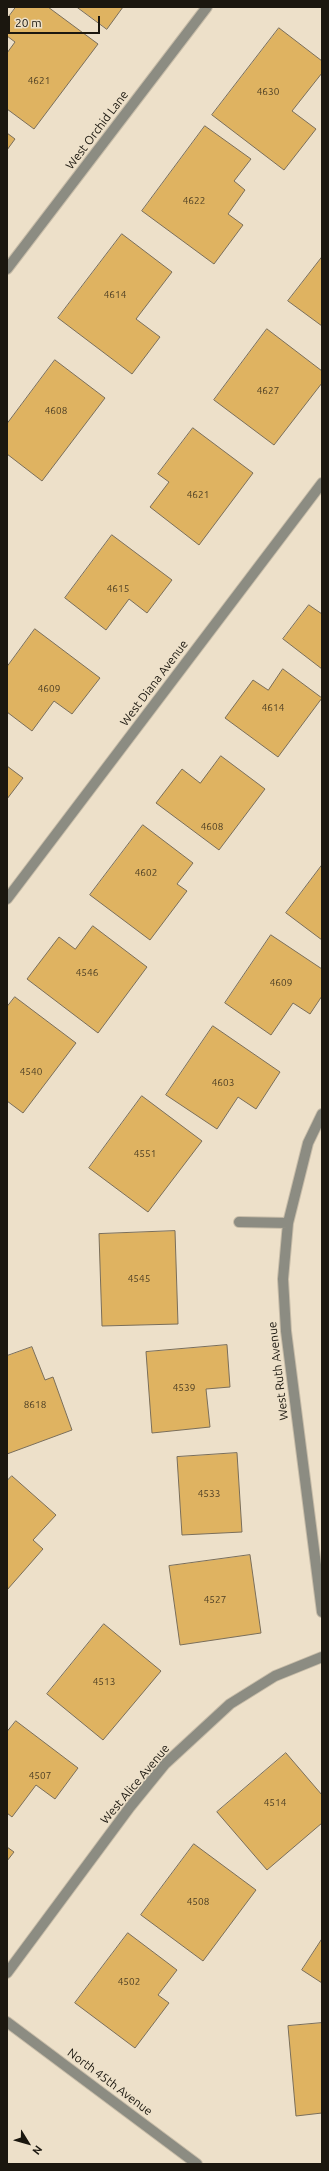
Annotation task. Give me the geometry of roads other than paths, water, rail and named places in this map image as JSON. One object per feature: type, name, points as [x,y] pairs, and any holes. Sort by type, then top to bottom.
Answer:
[{"type":"street","name":"West Orchid Lane","points":[[7,270],[207,7]]},
{"type":"street","name":"West Diana Avenue","points":[[7,899],[322,483]]},
{"type":"street","name":"West Ruth Avenue","points":[[322,1114],[308,1143],[288,1223],[282,1279],[286,1331],[322,1612]]},
{"type":"street","points":[[239,1222],[288,1223]]},
{"type":"street","name":"West Alice Avenue","points":[[7,1972],[130,1807],[165,1764],[230,1704],[275,1676],[322,1657]]},
{"type":"street","name":"North 45th Avenue","points":[[7,2022],[196,2164]]}]
